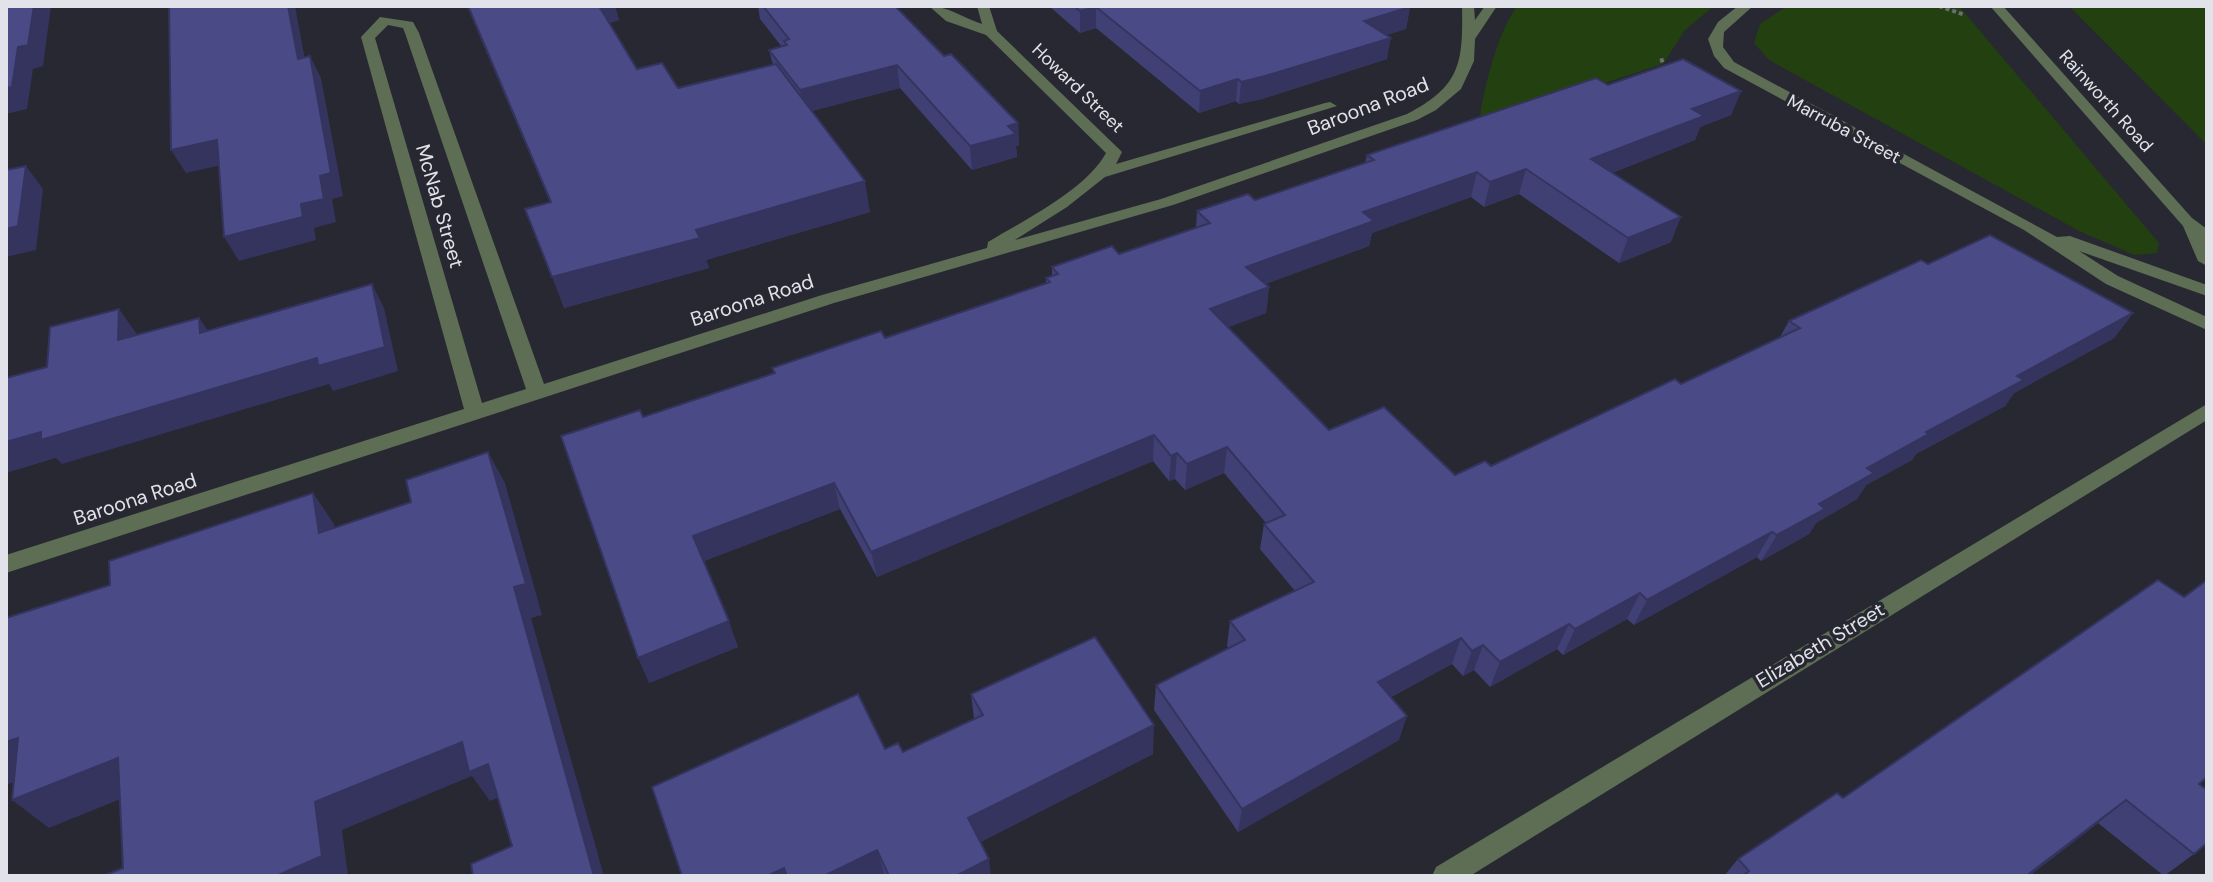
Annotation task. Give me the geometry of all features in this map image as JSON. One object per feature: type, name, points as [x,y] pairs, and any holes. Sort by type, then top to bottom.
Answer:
[{"type":"street","name":"Howard Street","points":[[935,6],[951,18],[991,32],[1112,148],[1111,161],[1100,173]]},
{"type":"street","name":"Howard Street","points":[[983,6],[991,32]]},
{"type":"street","name":"Baroona Road","points":[[6,564],[843,294],[1167,202],[1428,109],[1452,94],[1459,85],[1470,37],[1468,6]]},
{"type":"street","name":"Baroona Road","points":[[1470,37],[1491,6]]},
{"type":"street","name":"Marruba Street","points":[[1747,6],[1721,25],[1715,38],[1717,52],[1729,65],[2030,227],[2112,280],[2207,324]]},
{"type":"street","name":"Rainworth Road","points":[[1996,6],[2186,221],[2207,237]]},
{"type":"street","name":"McNab Street","points":[[475,412],[368,37],[383,13],[408,25],[412,33],[537,392]]},
{"type":"street","points":[[977,256],[1063,201],[1100,173],[1330,106]]},
{"type":"street","name":"Rainworth Road","points":[[2186,221],[2207,261]]},
{"type":"street","name":"Marruba Street","points":[[2030,227],[2207,291]]},
{"type":"street","name":"Elizabeth Street","points":[[1446,876],[2204,411]]},
{"type":"path","points":[[1660,61],[1666,59]]},
{"type":"green space","points":[[1517,6],[1714,6],[1685,30],[1663,64],[1479,124],[1492,63],[1503,31]]},
{"type":"green space","points":[[1787,6],[1959,6],[2159,243],[2157,253],[2134,255],[2079,231],[1769,60],[1754,43],[1760,24]]},
{"type":"green space","points":[[2069,6],[2207,6],[2207,145]]},
{"type":"building","points":[[6,6],[34,6],[28,45],[18,47],[12,87],[6,88]]},
{"type":"building","points":[[169,6],[288,6],[298,59],[310,56],[331,173],[320,176],[324,199],[301,204],[303,217],[224,237],[217,140],[171,150]]},
{"type":"building","points":[[468,6],[599,6],[637,69],[662,63],[678,88],[776,64],[865,181],[696,230],[700,238],[552,277],[525,209],[551,202]]},
{"type":"building","points":[[763,6],[895,6],[944,56],[951,54],[1018,123],[1008,126],[1016,134],[970,146],[897,65],[800,90],[769,50],[787,45],[784,41],[789,39]]},
{"type":"building","points":[[1074,6],[1410,7],[1364,21],[1391,38],[1265,76],[1241,82],[1238,79],[1200,91],[1096,7],[1080,11]]},
{"type":"building","points":[[1683,59],[1741,91],[1692,109],[1704,116],[1591,159],[1681,217],[1628,238],[1526,169],[1490,182],[1477,172],[1363,212],[1374,221],[1246,267],[1269,287],[1210,309],[1329,430],[1384,407],[1455,475],[1485,461],[1491,466],[1675,379],[1681,384],[1800,328],[1789,321],[1921,260],[1928,264],[1990,235],[2133,313],[2017,376],[2024,380],[1926,432],[1929,434],[1867,468],[1874,473],[1819,504],[1825,509],[1777,535],[1772,532],[1647,600],[1640,593],[1575,629],[1569,624],[1500,662],[1483,645],[1472,651],[1461,638],[1378,682],[1407,716],[1242,809],[1156,685],[1245,640],[1230,621],[1314,582],[1264,524],[1285,515],[1227,447],[1187,464],[1177,453],[1171,456],[1154,435],[871,552],[834,483],[693,536],[729,621],[638,658],[561,436],[640,410],[643,417],[775,373],[772,368],[881,331],[885,338],[1050,282],[1046,278],[1058,274],[1052,267],[1112,246],[1119,254],[1210,223],[1197,211],[1248,194],[1255,200],[1374,160],[1367,155],[1596,78],[1608,85]]},
{"type":"building","points":[[26,166],[18,226],[6,229],[6,170]]},
{"type":"building","points":[[372,284],[385,347],[318,366],[317,358],[41,440],[41,432],[6,442],[6,378],[47,367],[50,327],[119,309],[118,340],[199,318],[200,333]]},
{"type":"building","points":[[488,452],[526,584],[514,587],[594,876],[473,876],[471,864],[512,846],[488,764],[469,772],[462,742],[315,802],[322,856],[276,876],[103,876],[123,868],[118,758],[12,800],[18,738],[6,742],[6,618],[110,585],[109,561],[313,493],[319,533],[411,502],[406,480]]},
{"type":"building","points":[[2158,580],[2184,597],[2207,580],[2207,777],[2199,784],[2207,790],[2207,843],[2194,854],[2126,800],[2026,876],[1742,876],[1749,871],[1738,859],[1837,793],[1843,798]]},
{"type":"building","points":[[1095,637],[1154,725],[968,818],[989,859],[956,876],[889,876],[877,850],[824,876],[787,876],[784,868],[767,876],[682,876],[652,787],[858,694],[885,749],[898,743],[903,752],[983,715],[971,694]]}]
